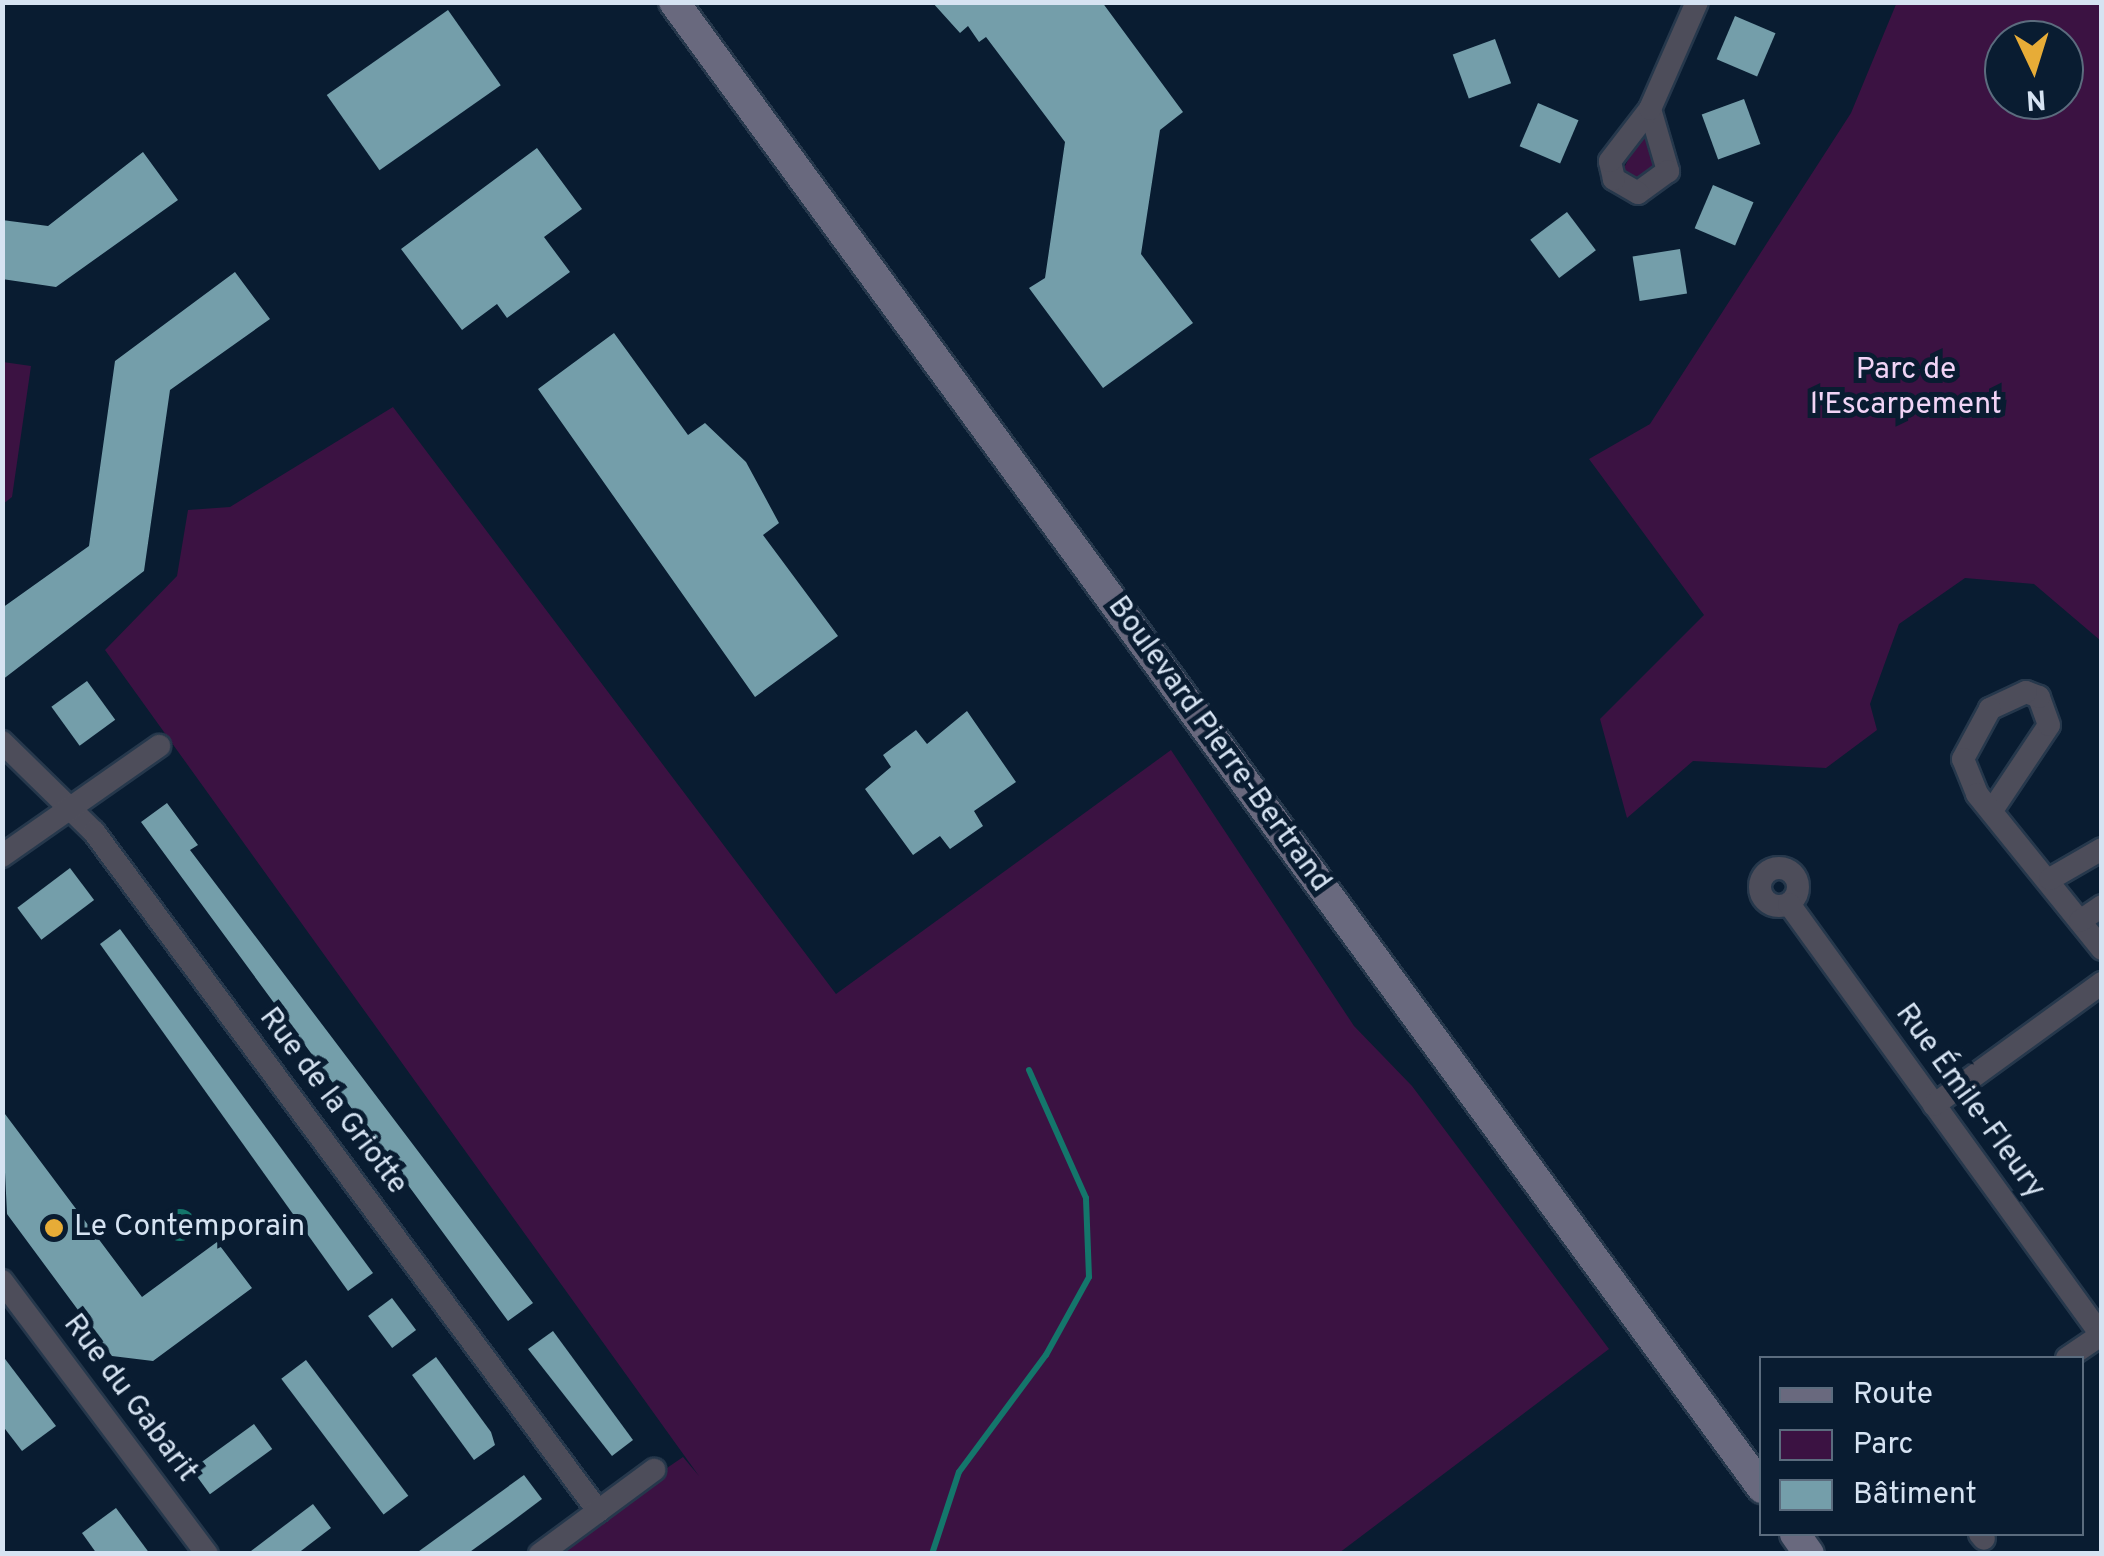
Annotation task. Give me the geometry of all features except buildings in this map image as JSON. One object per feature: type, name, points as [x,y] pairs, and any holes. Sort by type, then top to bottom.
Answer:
[{"type":"main road","name":"Boulevard Pierre-Bertrand","points":[[674,2],[1759,1484]]},
{"type":"street","points":[[1650,110],[1697,2]]},
{"type":"street","points":[[1994,806],[2050,725],[2039,697],[2026,692],[1990,709],[1963,759],[1976,794],[1994,806],[2102,949]]},
{"type":"street","name":"Rue de la Griotte","points":[[2,742],[72,809],[598,1511]]},
{"type":"street","points":[[2,856],[159,746]]},
{"type":"street","points":[[2050,878],[2102,849]]},
{"type":"street","name":"Rue Émile-Fleury","points":[[1788,904],[2101,1335]]},
{"type":"street","points":[[2080,920],[2102,906]]},
{"type":"street","points":[[1934,1105],[2102,982]]},
{"type":"street","name":"Rue du Gabarit","points":[[2,1281],[207,1554]]},
{"type":"street","points":[[2070,1356],[2101,1335]]},
{"type":"street","points":[[540,1554],[654,1470]]},
{"type":"green space","name":"Parc de l'Escarpement","points":[[1897,2],[2101,3],[2101,641],[2034,584],[1965,578],[1899,624],[1870,704],[1877,730],[1826,768],[1693,761],[1627,818],[1600,719],[1704,615],[1589,459],[1650,424],[1851,113]]},
{"type":"green space","points":[[1645,126],[1659,164],[1643,184],[1623,170]]},
{"type":"green space","points":[[3,362],[31,366],[12,497],[3,504]]},
{"type":"green space","points":[[393,407],[836,994],[1171,750],[1354,1026],[1412,1086],[1609,1349],[1339,1553],[543,1553],[683,1457],[699,1476],[105,650],[177,576],[188,510],[230,507]]},
{"type":"shaded area","points":[[180,1209],[191,1214],[196,1225],[191,1236],[180,1241],[169,1236],[164,1225],[169,1214]]},
{"type":"waterway","points":[[932,1554],[959,1472],[1046,1355],[1089,1277],[1086,1198],[1029,1070]]},
{"type":"place","name":"Le Contemporain","points":[[54,1228]]}]
